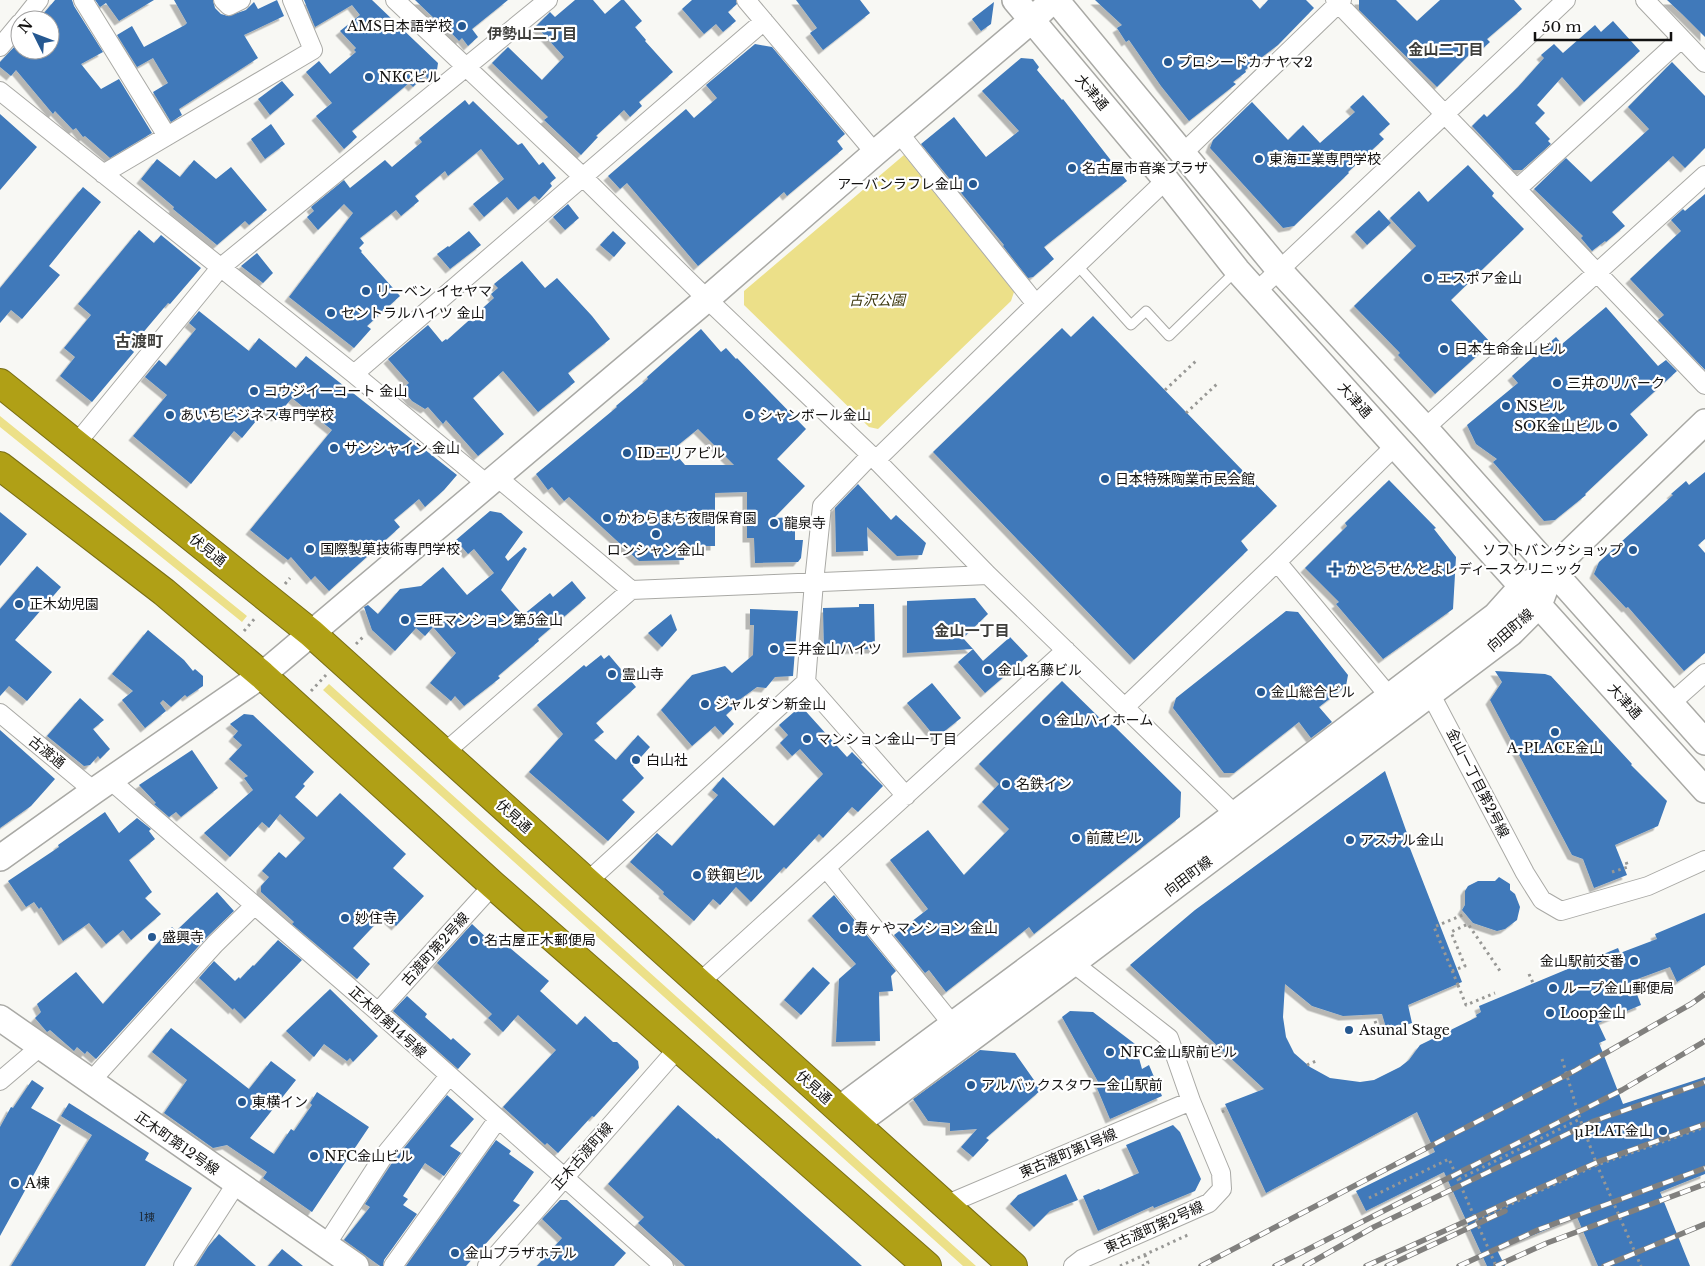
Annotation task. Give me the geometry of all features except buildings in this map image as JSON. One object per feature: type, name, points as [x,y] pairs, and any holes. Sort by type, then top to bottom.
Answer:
[{"type":"highway","name":"伏見通","points":[[0,383],[311,633],[1012,1266]]},
{"type":"highway","points":[[0,466],[164,592],[262,675],[493,885],[927,1266]]},
{"type":"street","points":[[31,10],[39,0]]},
{"type":"street","points":[[83,0],[166,136]]},
{"type":"street","points":[[223,0],[229,6],[241,0]]},
{"type":"street","points":[[103,174],[313,50],[292,0]]},
{"type":"street","points":[[394,0],[583,177],[873,458],[988,575],[1242,822]]},
{"type":"street","points":[[76,444],[220,268],[548,0]]},
{"type":"street","points":[[746,0],[875,153]]},
{"type":"street","name":"大津通","points":[[1015,0],[1166,180],[1237,270],[1705,790]]},
{"type":"street","points":[[0,858],[262,675],[707,299],[1054,0],[1280,271],[1425,428],[1705,742]]},
{"type":"street","points":[[1257,291],[1566,0]]},
{"type":"street","points":[[1645,0],[1705,64]]},
{"type":"street","points":[[1182,154],[1339,1],[1705,385]]},
{"type":"street","points":[[354,374],[764,21]]},
{"type":"street","points":[[0,47],[10,35]]},
{"type":"street","points":[[1517,189],[1682,39]]},
{"type":"street","points":[[0,91],[354,374],[631,590]]},
{"type":"street","points":[[899,133],[1036,304]]},
{"type":"street","points":[[1425,428],[1705,175]]},
{"type":"street","points":[[587,882],[806,682],[822,506],[1166,180]]},
{"type":"street","points":[[1552,571],[1705,422]]},
{"type":"street","points":[[1125,707],[1396,445]]},
{"type":"street","points":[[1277,562],[1389,696]]},
{"type":"street","name":"向田町線","points":[[847,1117],[1073,963],[1389,696],[1495,616],[1521,586],[1552,571]]},
{"type":"street","name":"向田町線","points":[[847,1117],[952,1025],[1430,693],[1511,633],[1538,605],[1552,571]]},
{"type":"street","points":[[444,753],[631,590],[988,575]]},
{"type":"street","points":[[699,983],[1066,650]]},
{"type":"street","points":[[1670,704],[1705,673]]},
{"type":"street","points":[[806,682],[906,796]]},
{"type":"street","name":"金山一丁目第2号線","points":[[1430,693],[1525,873],[1542,900],[1562,911],[1648,886],[1705,860]]},
{"type":"street","name":"古渡通","points":[[0,714],[102,785]]},
{"type":"street","name":"正木町第14号線","points":[[102,785],[254,906],[378,1012],[664,1266]]},
{"type":"street","points":[[826,868],[952,1025]]},
{"type":"street","name":"古渡町第2号線","points":[[378,1012],[493,885]]},
{"type":"street","points":[[91,1082],[215,944],[254,906]]},
{"type":"street","name":"東古渡町第2号線","points":[[1073,963],[1169,1038],[1191,1101],[1221,1173],[1222,1189],[1209,1203],[1082,1259],[1073,1266]]},
{"type":"street","name":"正木町第12号線","points":[[0,1018],[356,1266]]},
{"type":"street","points":[[0,1081],[40,1047]]},
{"type":"street","name":"正木古渡町線","points":[[486,1266],[679,1047]]},
{"type":"street","points":[[326,1245],[383,1157],[449,1076]]},
{"type":"street","name":"東古渡町第1号線","points":[[945,1205],[1191,1101]]},
{"type":"street","points":[[393,1266],[498,1119]]},
{"type":"street","points":[[183,1266],[236,1184]]},
{"type":"lane","points":[[1077,265],[1131,325],[1146,311],[1169,336],[1237,270]]},
{"type":"path","points":[[1165,390],[1197,360]]},
{"type":"path","points":[[1186,413],[1218,383]]},
{"type":"path","points":[[230,648],[290,578]]},
{"type":"path","points":[[296,706],[363,637]]},
{"type":"path","points":[[1612,872],[1628,867],[1625,859]]},
{"type":"path","points":[[1465,914],[1434,927],[1466,1005],[1495,994]]},
{"type":"path","points":[[1452,971],[1465,966],[1451,932],[1468,924],[1500,971]]},
{"type":"path","points":[[1529,974],[1532,983]]},
{"type":"path","points":[[1375,1021],[1378,1028],[1386,1026]]},
{"type":"path","points":[[1562,1059],[1580,1119],[1597,1166],[1641,1266]]},
{"type":"path","points":[[1307,1065],[1318,1060]]},
{"type":"path","points":[[1222,1112],[1227,1109]]},
{"type":"path","points":[[1458,1179],[1580,1119]]},
{"type":"path","points":[[1476,1220],[1597,1166],[1705,1127]]},
{"type":"path","points":[[1369,1198],[1448,1159],[1496,1266]]},
{"type":"path","points":[[1120,1266],[1190,1234]]},
{"type":"path","points":[[1142,1266],[1148,1263],[1145,1255]]},
{"type":"green space","name":"古沢公園","points":[[904,155],[1014,292],[1011,301],[878,429],[869,427],[744,305],[744,291]]},
{"type":"green space","points":[[0,416],[247,616],[242,622],[0,427]]},
{"type":"green space","points":[[329,684],[976,1266],[963,1266],[323,690]]},
{"type":"railway","points":[[1201,1266],[1576,1070],[1691,1004],[1705,994]]},
{"type":"railway","points":[[1275,1266],[1622,1090],[1705,1041]]},
{"type":"railway","points":[[1305,1266],[1374,1227],[1594,1121],[1705,1082]]},
{"type":"railway","points":[[1366,1266],[1600,1161],[1705,1124]]},
{"type":"railway","points":[[1459,1266],[1540,1229],[1705,1168]]},
{"type":"railway","points":[[1496,1266],[1547,1243],[1705,1184]]},
{"type":"railway","points":[[1387,1266],[1505,1211]]},
{"type":"railway","points":[[1604,1266],[1705,1224]]},
{"type":"place","name":"AMS日本語学校","points":[[462,26]]},
{"type":"place","name":"プロシードカナヤマ2","points":[[1168,62]]},
{"type":"place","name":"NKCビル","points":[[369,77]]},
{"type":"place","name":"東海工業専門学校","points":[[1259,159]]},
{"type":"place","name":"名古屋市音楽プラザ","points":[[1072,168]]},
{"type":"place","name":"アーバンラフレ金山","points":[[973,184]]},
{"type":"place","name":"エスポア金山","points":[[1428,278]]},
{"type":"place","name":"リーベン イセヤマ","points":[[366,291]]},
{"type":"place","name":"セントラルハイツ 金山","points":[[331,313]]},
{"type":"place","name":"日本生命金山ビル","points":[[1444,349]]},
{"type":"place","name":"三井のリパーク","points":[[1557,383]]},
{"type":"place","name":"コウジイーコート 金山","points":[[254,391]]},
{"type":"place","name":"NSビル","points":[[1506,406]]},
{"type":"place","name":"あいちビジネス専門学校","points":[[170,415]]},
{"type":"place","name":"シャンボール金山","points":[[749,415]]},
{"type":"place","name":"SOK金山ビル","points":[[1613,426]]},
{"type":"place","name":"サンシャイン 金山","points":[[334,448]]},
{"type":"place","name":"IDエリアビル","points":[[627,453]]},
{"type":"place","name":"日本特殊陶業市民会館","points":[[1105,479]]},
{"type":"place","name":"かわらまち夜間保育園","points":[[607,518]]},
{"type":"place","name":"龍泉寺","points":[[774,523]]},
{"type":"place","name":"ロンシャン金山","points":[[656,534]]},
{"type":"place","name":"国際製菓技術専門学校","points":[[310,549]]},
{"type":"place","name":"ソフトバンクショップ","points":[[1633,550]]},
{"type":"place","name":"かとうせんとよレディースクリニック","points":[[1335,569]]},
{"type":"place","name":"正木幼児園","points":[[19,604]]},
{"type":"place","name":"三旺マンション第5金山","points":[[405,620]]},
{"type":"place","name":"三井金山ハイツ","points":[[774,649]]},
{"type":"place","name":"金山名藤ビル","points":[[988,670]]},
{"type":"place","name":"霊山寺","points":[[612,674]]},
{"type":"place","name":"金山総合ビル","points":[[1261,692]]},
{"type":"place","name":"ジャルダン新金山","points":[[705,704]]},
{"type":"place","name":"金山ハイホーム","points":[[1046,720]]},
{"type":"place","name":"A-PLACE金山","points":[[1555,732]]},
{"type":"place","name":"マンション金山一丁目","points":[[807,739]]},
{"type":"place","name":"白山社","points":[[636,760]]},
{"type":"place","name":"名鉄イン","points":[[1006,784]]},
{"type":"place","name":"前蔵ビル","points":[[1076,838]]},
{"type":"place","name":"アスナル金山","points":[[1350,840]]},
{"type":"place","name":"鉄鋼ビル","points":[[697,875]]},
{"type":"place","name":"妙住寺","points":[[345,918]]},
{"type":"place","name":"寿ヶやマンション 金山","points":[[844,928]]},
{"type":"place","name":"盛興寺","points":[[152,937]]},
{"type":"place","name":"名古屋正木郵便局","points":[[474,940]]},
{"type":"place","name":"金山駅前交番","points":[[1634,961]]},
{"type":"place","name":"ループ金山郵便局","points":[[1553,988]]},
{"type":"place","name":"Loop金山","points":[[1550,1013]]},
{"type":"place","name":"Asunal Stage","points":[[1349,1030]]},
{"type":"place","name":"NFC金山駅前ビル","points":[[1110,1052]]},
{"type":"place","name":"アルバックスタワー金山駅前","points":[[971,1085]]},
{"type":"place","name":"東横イン","points":[[242,1102]]},
{"type":"place","name":"μPLAT金山","points":[[1663,1131]]},
{"type":"place","name":"NFC金山ビル","points":[[314,1156]]},
{"type":"place","name":"A棟","points":[[15,1183]]},
{"type":"place","name":"金山プラザホテル","points":[[455,1253]]},
{"type":"district","name":"伊勢山二丁目","points":[[532,34]]},
{"type":"district","name":"金山二丁目","points":[[1446,50]]},
{"type":"district","name":"古渡町","points":[[139,341]]},
{"type":"district","name":"金山一丁目","points":[[972,631]]}]
